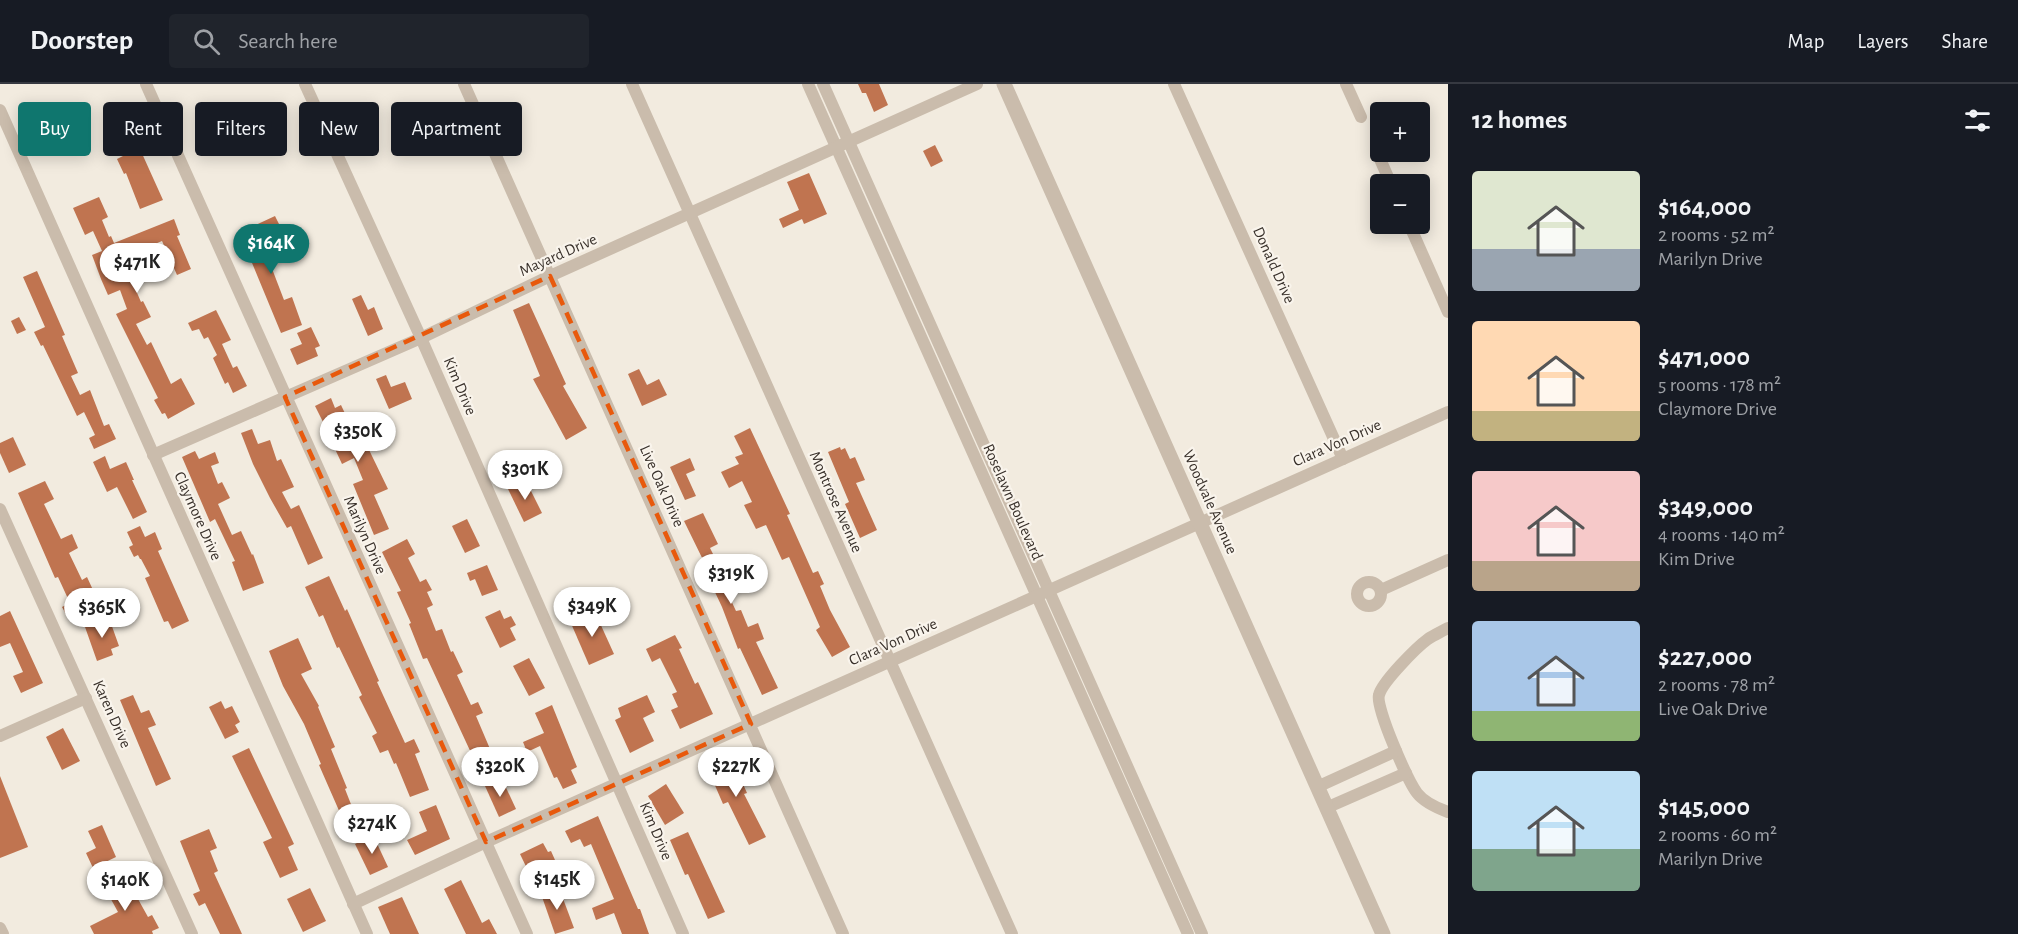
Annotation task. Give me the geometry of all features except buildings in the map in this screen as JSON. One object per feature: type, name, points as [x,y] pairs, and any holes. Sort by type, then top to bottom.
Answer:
[{"type":"street","name":"Marilyn Drive","points":[[146,84],[527,934]]},
{"type":"street","name":"Kim Drive","points":[[306,84],[421,338],[682,934]]},
{"type":"street","name":"Live Oak Drive","points":[[464,84],[843,934]]},
{"type":"street","name":"Montrose Avenue","points":[[632,84],[1012,934]]},
{"type":"street","name":"Roselawn Boulevard","points":[[808,84],[982,474],[1043,593]]},
{"type":"street","name":"Roselawn Boulevard","points":[[823,84],[994,468],[1043,593],[1154,843],[1188,934]]},
{"type":"street","name":"Mayard Drive","points":[[153,455],[421,338],[550,276],[977,84]]},
{"type":"street","name":"Woodvale Avenue","points":[[1004,84],[1383,934]]},
{"type":"street","name":"Donald Drive","points":[[1174,84],[1343,459]]},
{"type":"street","points":[[1346,84],[1361,117]]},
{"type":"street","name":"Claymore Drive","points":[[0,110],[367,934]]},
{"type":"street","points":[[1413,234],[1448,312]]},
{"type":"street","points":[[888,263],[901,258]]},
{"type":"street","points":[[936,371],[948,366]]},
{"type":"street","name":"Clara Von Drive","points":[[353,904],[617,783],[1448,412]]},
{"type":"street","points":[[982,474],[994,468]]},
{"type":"street","name":"Karen Drive","points":[[0,509],[192,934]]},
{"type":"street","points":[[1381,590],[1448,560]]},
{"type":"street","points":[[1448,628],[1416,650],[1382,688],[1378,696],[1378,705],[1396,752],[1419,795],[1435,807],[1448,812]]},
{"type":"street","points":[[0,736],[86,698]]},
{"type":"street","points":[[1317,787],[1396,752]]},
{"type":"street","points":[[1326,808],[1406,773]]},
{"type":"street","name":"Roselawn Boulevard","points":[[1154,843],[1202,934]]},
{"type":"street","points":[[0,928],[3,934]]},
{"type":"highlighted area","points":[[550,276],[751,724],[486,842],[285,397]]}]
